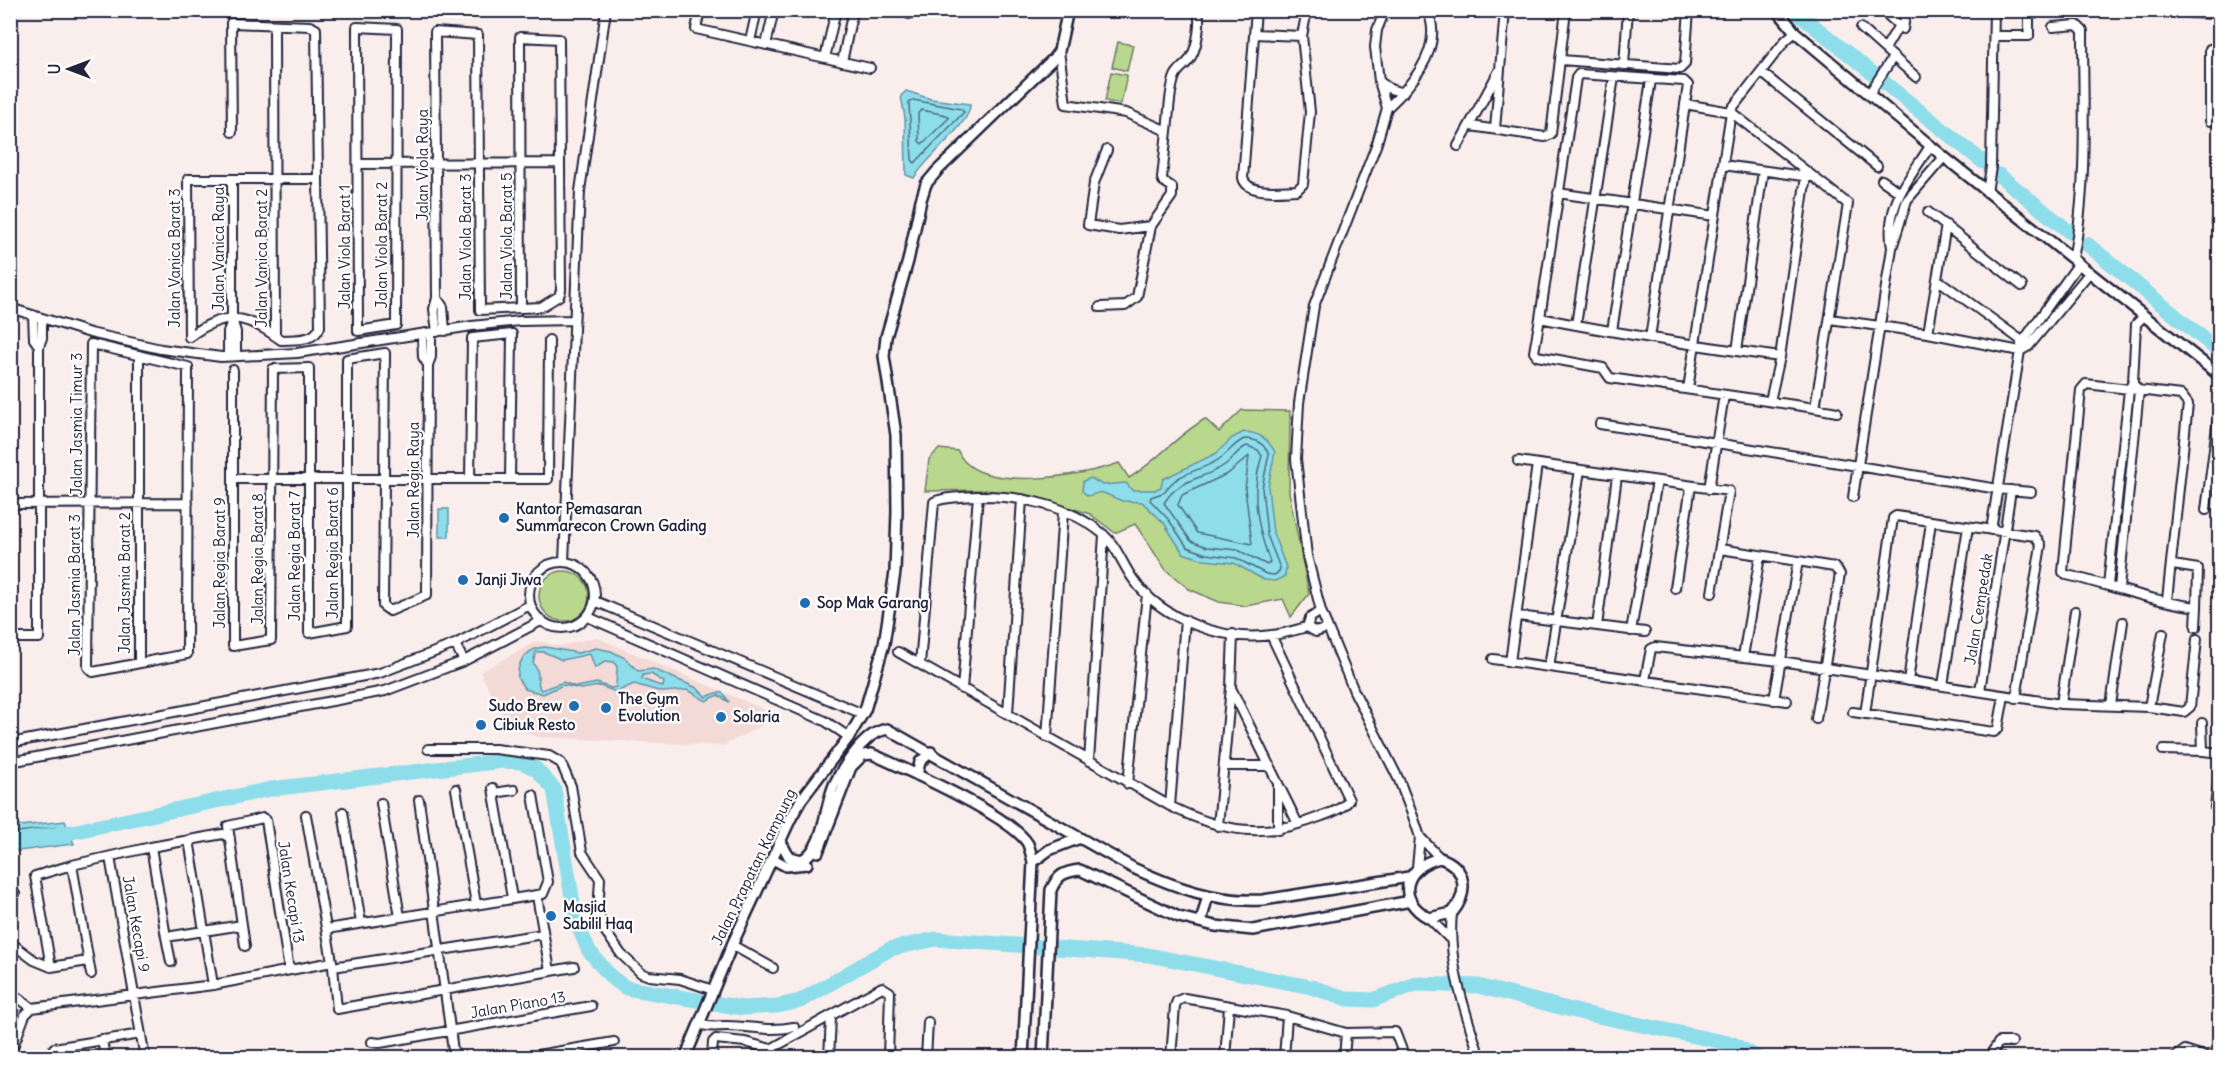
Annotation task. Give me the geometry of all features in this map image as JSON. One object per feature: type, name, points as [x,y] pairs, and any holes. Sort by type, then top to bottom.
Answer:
[{"type":"street","points":[[564,562],[580,191],[606,10]]},
{"type":"street","points":[[700,10],[696,29],[870,68]]},
{"type":"street","points":[[750,41],[757,10]]},
{"type":"street","points":[[766,45],[774,10]]},
{"type":"street","points":[[825,58],[836,10]]},
{"type":"street","points":[[842,62],[853,10]]},
{"type":"street","name":"Jalan Prapatan Kampung","points":[[685,1058],[732,945],[801,800],[849,737],[863,714],[884,644],[895,572],[897,435],[886,376],[886,337],[908,261],[926,184],[1046,68],[1059,51],[1068,10]]},
{"type":"street","points":[[1100,307],[1125,306],[1134,301],[1143,272],[1151,226],[1173,194],[1172,187],[1163,182],[1162,178],[1173,80],[1191,57],[1199,17],[1197,10]]},
{"type":"street","points":[[1256,10],[1243,178],[1245,184],[1251,189],[1298,190],[1303,184],[1310,112],[1302,36],[1307,10]]},
{"type":"street","points":[[1385,10],[1377,30],[1375,47],[1379,81],[1387,108]]},
{"type":"street","points":[[1427,10],[1432,30],[1431,45],[1423,66],[1403,93],[1387,108],[1377,143],[1314,306],[1299,403],[1296,459],[1300,512],[1307,556],[1321,611],[1354,691],[1399,780],[1420,837],[1440,858],[1453,864],[1463,882],[1464,892],[1452,913],[1449,938],[1463,1002],[1480,1058]]},
{"type":"street","points":[[1495,129],[1505,10]]},
{"type":"street","points":[[1471,126],[1545,137],[1551,134],[1566,10]]},
{"type":"street","points":[[1624,65],[1628,10]]},
{"type":"street","points":[[1561,60],[1678,69],[1683,67],[1689,10]]},
{"type":"street","points":[[1777,10],[1795,32],[1930,146],[2220,376]]},
{"type":"street","points":[[1886,12],[1903,28],[1906,10]]},
{"type":"street","points":[[1987,192],[1991,166],[1994,10]]},
{"type":"street","points":[[1994,36],[2029,36],[2029,10]]},
{"type":"street","points":[[2191,13],[2220,14]]},
{"type":"street","points":[[232,132],[231,23],[310,26],[318,33],[320,327],[312,337],[281,340],[264,326],[232,319]]},
{"type":"street","name":"Jalan Vanica Barat 2","points":[[274,25],[275,336]]},
{"type":"street","points":[[1885,49],[1899,25]]},
{"type":"street","points":[[1991,530],[2023,347],[2076,261],[2084,140],[2083,31],[2077,25],[2053,27]]},
{"type":"street","name":"Jalan Viola Barat 2","points":[[357,27],[397,29],[396,325],[358,331]]},
{"type":"street","name":"Jalan Viola Barat 1","points":[[357,27],[358,331]]},
{"type":"street","points":[[1861,28],[1916,77]]},
{"type":"street","name":"Jalan Viola Raya","points":[[434,333],[443,308],[437,298],[435,32],[478,35]]},
{"type":"street","points":[[1688,388],[1730,112],[1795,32]]},
{"type":"street","points":[[1254,34],[1302,36]]},
{"type":"street","name":"Jalan Viola Barat 3","points":[[478,35],[480,310],[521,308]]},
{"type":"street","name":"Jalan Viola Barat 5","points":[[521,308],[520,37],[559,39],[560,163]]},
{"type":"street","points":[[2210,121],[2210,49],[2213,46],[2220,46]]},
{"type":"street","points":[[1059,51],[1066,104],[1126,112],[1167,131]]},
{"type":"street","points":[[1869,94],[1893,57]]},
{"type":"street","points":[[1458,146],[1471,126],[1501,67]]},
{"type":"street","points":[[1761,72],[1877,166]]},
{"type":"street","points":[[1650,338],[1685,104],[1686,82],[1579,74],[1576,77],[1535,355],[1603,368],[1610,378],[1837,412]]},
{"type":"street","points":[[1576,325],[1614,77]]},
{"type":"street","points":[[1612,331],[1651,80]]},
{"type":"street","points":[[2210,80],[2220,81]]},
{"type":"street","points":[[1379,81],[1390,90],[1403,93]]},
{"type":"street","points":[[1685,104],[1730,112],[1846,200],[1849,206],[1815,408]]},
{"type":"street","points":[[1892,248],[1892,217],[1899,192],[1930,146]]},
{"type":"street","points":[[1107,150],[1094,183],[1087,224],[1119,230],[1151,226]]},
{"type":"street","points":[[1852,497],[1859,465],[1892,248],[1907,200],[1944,157]]},
{"type":"street","points":[[358,165],[560,163],[559,296],[541,307],[521,308]]},
{"type":"street","points":[[1723,165],[1818,178]]},
{"type":"street","points":[[1737,351],[1763,171]]},
{"type":"street","points":[[1770,401],[1779,357],[1806,176]]},
{"type":"street","name":"Jalan Vanica Barat 3","points":[[232,179],[188,179],[189,337],[209,322],[232,319]]},
{"type":"street","points":[[232,179],[318,179]]},
{"type":"street","name":"Jalan Vanica Raya","points":[[232,179],[232,319],[236,332],[232,356]]},
{"type":"street","points":[[1882,180],[1899,192]]},
{"type":"street","points":[[1558,193],[1715,216]]},
{"type":"street","points":[[2217,223],[2220,198]]},
{"type":"street","points":[[1928,212],[2022,286]]},
{"type":"street","points":[[1928,333],[1946,225]]},
{"type":"street","points":[[2023,347],[2054,316],[2090,272]]},
{"type":"street","points":[[1937,279],[2023,347]]},
{"type":"street","points":[[10,308],[90,333],[161,349],[232,356],[297,353],[520,321],[573,320]]},
{"type":"street","points":[[2046,308],[2054,316]]},
{"type":"street","points":[[33,315],[34,339],[39,346]]},
{"type":"street","points":[[2108,585],[2129,390],[2133,382],[2136,324],[2144,316]]},
{"type":"street","points":[[10,638],[39,638],[39,346],[42,338],[42,318]]},
{"type":"street","points":[[1540,318],[1650,338],[1779,357]]},
{"type":"street","points":[[1830,319],[2023,347]]},
{"type":"street","name":"Jalan Regia Raya","points":[[384,479],[383,606],[390,611],[427,596],[428,365],[423,357],[434,333]]},
{"type":"street","points":[[470,479],[472,338],[512,334],[510,479]]},
{"type":"street","points":[[233,479],[548,479],[549,340]]},
{"type":"street","name":"Jalan Jasmia Timur 3","points":[[90,504],[91,344],[139,355]]},
{"type":"street","name":"Jalan Regia Barat 6","points":[[347,626],[347,359],[385,353],[384,479]]},
{"type":"street","points":[[139,355],[188,367],[188,654],[139,663]]},
{"type":"street","name":"Jalan Jasmia Barat 2","points":[[139,355],[139,663]]},
{"type":"street","name":"Jalan Regia Barat 7","points":[[273,369],[309,368],[309,633],[347,626]]},
{"type":"street","name":"Jalan Regia Barat 8","points":[[271,640],[273,369]]},
{"type":"street","name":"Jalan Regia Barat 9","points":[[233,370],[233,646],[271,640]]},
{"type":"street","points":[[2119,588],[2139,391],[2133,382]]},
{"type":"street","points":[[2167,600],[2173,565],[2188,404],[2181,395],[2086,384],[2081,390],[2079,402],[2062,567],[2067,574],[2119,588],[2167,600],[2197,607]]},
{"type":"street","points":[[1709,489],[1724,395]]},
{"type":"street","points":[[2206,510],[2220,403]]},
{"type":"street","points":[[1600,424],[1716,445],[1859,465],[1998,489],[2031,492]]},
{"type":"street","points":[[1518,461],[1729,491],[1712,593]]},
{"type":"street","points":[[1510,662],[1537,464]]},
{"type":"street","points":[[1548,666],[1580,470]]},
{"type":"street","points":[[1597,626],[1617,476]]},
{"type":"street","points":[[1631,631],[1657,481]]},
{"type":"street","points":[[1676,588],[1690,486]]},
{"type":"street","points":[[2118,489],[2129,491]]},
{"type":"street","name":"Jalan Cempedak","points":[[1980,691],[2011,490]]},
{"type":"street","points":[[920,664],[934,502],[978,496],[1022,499],[1083,519],[1104,535],[1117,550],[1133,580],[1147,594],[1185,620],[1211,630],[1233,634],[1271,635],[1307,627],[1316,632],[1328,628]]},
{"type":"street","points":[[962,689],[978,496]]},
{"type":"street","points":[[1008,713],[1022,499]]},
{"type":"street","points":[[10,504],[188,503]]},
{"type":"street","name":"Jalan Jasmia Barat 3","points":[[90,504],[88,667],[93,672],[139,663]]},
{"type":"street","points":[[1047,737],[1063,512]]},
{"type":"street","points":[[1865,714],[1893,518],[1896,516],[2036,536],[2041,545],[2016,698]]},
{"type":"street","points":[[1908,681],[1931,522]]},
{"type":"street","points":[[1943,685],[1968,527]]},
{"type":"street","points":[[1089,761],[1104,535]]},
{"type":"street","points":[[1720,549],[1834,567],[1840,574],[1816,719]]},
{"type":"street","points":[[1743,657],[1760,556]]},
{"type":"street","points":[[1774,700],[1798,561]]},
{"type":"street","points":[[564,562],[575,564],[591,579],[595,601],[588,617],[578,625],[566,628],[553,627],[541,621],[530,605],[531,584],[536,575],[544,567],[564,562]]},
{"type":"street","points":[[2173,565],[2198,569],[2196,627]]},
{"type":"street","points":[[1128,784],[1147,594]]},
{"type":"street","points":[[595,601],[863,714]]},
{"type":"street","points":[[10,743],[380,673],[455,644],[530,605]]},
{"type":"street","points":[[1307,627],[1310,618],[1321,611]]},
{"type":"street","points":[[2061,704],[2075,611]]},
{"type":"street","points":[[1518,616],[1645,632]]},
{"type":"street","points":[[588,617],[825,721],[849,737]]},
{"type":"street","points":[[1170,806],[1185,620]]},
{"type":"street","points":[[10,762],[386,692],[464,661],[541,621]]},
{"type":"street","points":[[2111,705],[2123,622]]},
{"type":"street","points":[[2149,707],[2163,633]]},
{"type":"street","points":[[1218,826],[1231,687],[1233,634]]},
{"type":"street","points":[[898,652],[1170,806],[1218,826],[1251,832],[1278,830],[1333,812],[1347,804],[1348,795],[1271,635]]},
{"type":"street","points":[[1645,680],[1651,649],[1655,646],[1780,661],[2061,704],[2149,707],[2180,713],[2188,710],[2197,639]]},
{"type":"street","points":[[455,644],[464,661]]},
{"type":"street","points":[[1493,659],[1787,701]]},
{"type":"street","points":[[1231,687],[1298,824]]},
{"type":"street","points":[[1852,712],[1994,732],[1998,729],[2004,696]]},
{"type":"street","points":[[2202,723],[2203,751]]},
{"type":"street","points":[[781,842],[789,857],[802,860],[809,856],[817,844],[833,787],[842,770],[874,732],[887,729],[1080,838],[1164,882],[1208,895],[1242,902],[1409,877]]},
{"type":"street","points":[[428,749],[495,749],[549,756],[561,763],[572,786],[583,855],[600,879],[598,913],[605,932],[621,954],[641,973],[680,979],[713,990]]},
{"type":"street","points":[[2163,750],[2220,753]]},
{"type":"street","points":[[917,775],[921,762],[931,752]]},
{"type":"street","points":[[772,859],[794,866],[805,865],[816,855],[824,843],[851,767],[863,755],[872,754],[917,775],[987,812],[1014,830],[1027,843],[1033,862],[1023,1058]]},
{"type":"street","points":[[1224,766],[1270,766]]},
{"type":"street","points":[[2220,768],[2215,807],[2220,810]]},
{"type":"street","points":[[1278,783],[1278,830]]},
{"type":"street","points":[[456,789],[476,904]]},
{"type":"street","points":[[512,898],[493,790],[514,790]]},
{"type":"street","points":[[327,929],[512,898],[537,896],[547,889],[548,882],[533,795]]},
{"type":"street","points":[[419,800],[454,1058]]},
{"type":"street","points":[[381,803],[400,917]]},
{"type":"street","points":[[343,812],[361,923]]},
{"type":"street","points":[[306,815],[327,929],[337,1009],[574,967]]},
{"type":"street","name":"Jalan Kecapi 13","points":[[230,838],[229,825],[264,819],[289,970]]},
{"type":"street","points":[[51,967],[35,876],[151,847],[223,834],[230,838],[245,946]]},
{"type":"street","points":[[1417,867],[1420,837]]},
{"type":"street","points":[[1033,862],[1049,850],[1080,838]]},
{"type":"street","points":[[189,840],[213,985]]},
{"type":"street","points":[[151,847],[171,962]]},
{"type":"street","name":"Jalan Kecapi 9","points":[[110,857],[145,1058]]},
{"type":"street","points":[[1440,858],[1417,867],[1409,877],[1408,892],[1411,902],[1419,913],[1429,918],[1449,938]]},
{"type":"street","points":[[72,865],[91,974]]},
{"type":"street","points":[[1043,1058],[1051,890],[1057,877],[1065,872],[1080,870],[1179,917],[1253,930],[1411,902]]},
{"type":"street","points":[[1201,922],[1208,895]]},
{"type":"street","points":[[537,896],[550,971]]},
{"type":"street","points":[[1429,918],[1452,913]]},
{"type":"street","points":[[166,937],[242,925]]},
{"type":"street","points":[[10,1055],[25,1015],[32,1008],[213,985],[289,970],[543,934]]},
{"type":"street","points":[[10,942],[34,960],[51,967],[88,961]]},
{"type":"street","points":[[732,945],[772,968]]},
{"type":"street","points":[[712,1058],[713,1042],[716,1039],[745,1041],[771,1053],[882,987],[888,988],[890,992],[888,1058]]},
{"type":"street","points":[[10,992],[32,1008]]},
{"type":"street","points":[[1171,1058],[1177,1001],[1184,998],[1287,1016],[1346,1033],[1395,1032],[1405,1058]]},
{"type":"street","name":"Jalan Piano 13","points":[[372,1042],[380,1043],[450,1034],[591,1006]]},
{"type":"street","points":[[1225,1058],[1229,1006]]},
{"type":"street","points":[[1284,1058],[1287,1016]]},
{"type":"street","points":[[829,1058],[831,1017]]},
{"type":"street","points":[[700,1020],[711,1028],[726,1026],[768,1031],[794,1028]]},
{"type":"street","points":[[926,1058],[928,1022]]},
{"type":"street","points":[[1344,1058],[1346,1033]]},
{"type":"street","points":[[49,1058],[54,1048],[141,1034]]},
{"type":"street","points":[[102,1039],[105,1058]]},
{"type":"street","points":[[520,1058],[614,1042]]},
{"type":"street","points":[[2002,1058],[1989,1056],[1999,1042],[2012,1042]]},
{"type":"street","points":[[2174,1058],[2185,1050],[2209,1058]]},
{"type":"shaded area","points":[[596,637],[772,713],[770,721],[723,746],[539,737],[508,727],[480,672],[537,641],[559,646]]},
{"type":"green space","points":[[1118,42],[1133,45],[1127,71],[1112,67]]},
{"type":"green space","points":[[1111,72],[1127,75],[1121,104],[1105,101]]},
{"type":"green space","points":[[1242,410],[1290,411],[1289,492],[1309,594],[1291,617],[1283,599],[1246,606],[1219,602],[1189,589],[1166,570],[1135,524],[1115,533],[1090,514],[1030,495],[987,490],[925,491],[929,459],[939,449],[958,451],[968,465],[985,473],[1007,478],[1057,477],[1119,463],[1129,478],[1205,419],[1219,432]]},
{"type":"green space","points":[[564,571],[573,573],[584,582],[589,596],[587,605],[578,616],[564,621],[555,619],[544,610],[539,596],[541,587],[550,576]]},
{"type":"water","points":[[906,91],[931,99],[970,104],[964,121],[914,178],[906,175],[905,118],[901,96]]},
{"type":"water","points":[[1244,432],[1262,437],[1275,452],[1268,487],[1273,533],[1286,567],[1285,576],[1275,581],[1264,580],[1234,563],[1204,560],[1183,553],[1164,523],[1142,502],[1122,501],[1101,492],[1088,496],[1082,491],[1083,481],[1091,478],[1102,485],[1126,483],[1132,490],[1155,490],[1161,487],[1163,479],[1217,453],[1232,438]]},
{"type":"water","points":[[439,509],[449,509],[449,537],[439,537]]},
{"type":"water","points":[[539,648],[578,653],[596,648],[611,651],[625,658],[638,671],[653,669],[697,688],[706,697],[723,693],[729,702],[718,695],[706,701],[688,690],[662,692],[634,684],[616,692],[600,686],[581,689],[563,685],[543,694],[525,689],[518,679],[519,667],[528,653]],"holes":[[[536,652],[544,652],[562,660],[590,654],[595,668],[606,661],[614,662],[617,667],[616,687],[611,688],[597,683],[576,687],[563,682],[541,690],[533,663]],[[651,674],[664,682],[663,687],[642,679],[643,675]]]},
{"type":"water","points":[[65,821],[74,844],[11,852],[11,827]]},
{"type":"waterway","points":[[1794,10],[1983,162]]},
{"type":"waterway","points":[[1999,175],[2071,233]]},
{"type":"waterway","points":[[2087,244],[2220,352]]},
{"type":"waterway","points":[[10,842],[72,832],[271,789],[503,761],[522,762],[536,769],[554,789],[576,921],[589,951],[611,977],[626,988],[743,1008],[777,1006],[800,1001],[890,949],[936,939],[1148,955],[1311,987],[1348,999],[1373,1000],[1416,984],[1478,986],[1583,1013],[1733,1044],[1758,1058]]},
{"type":"place","name":"Kantor Pemasaran Summarecon Crown Gading","points":[[504,518]]},
{"type":"place","name":"Janji Jiwa","points":[[463,580]]},
{"type":"place","name":"Sop Mak Garang","points":[[805,603]]},
{"type":"place","name":"Sudo Brew","points":[[574,706]]},
{"type":"place","name":"The Gym Evolution","points":[[606,708]]},
{"type":"place","name":"Solaria","points":[[721,717]]},
{"type":"place","name":"Cibiuk Resto","points":[[481,725]]},
{"type":"place","name":"Masjid Sabilil Haq","points":[[551,916]]}]
